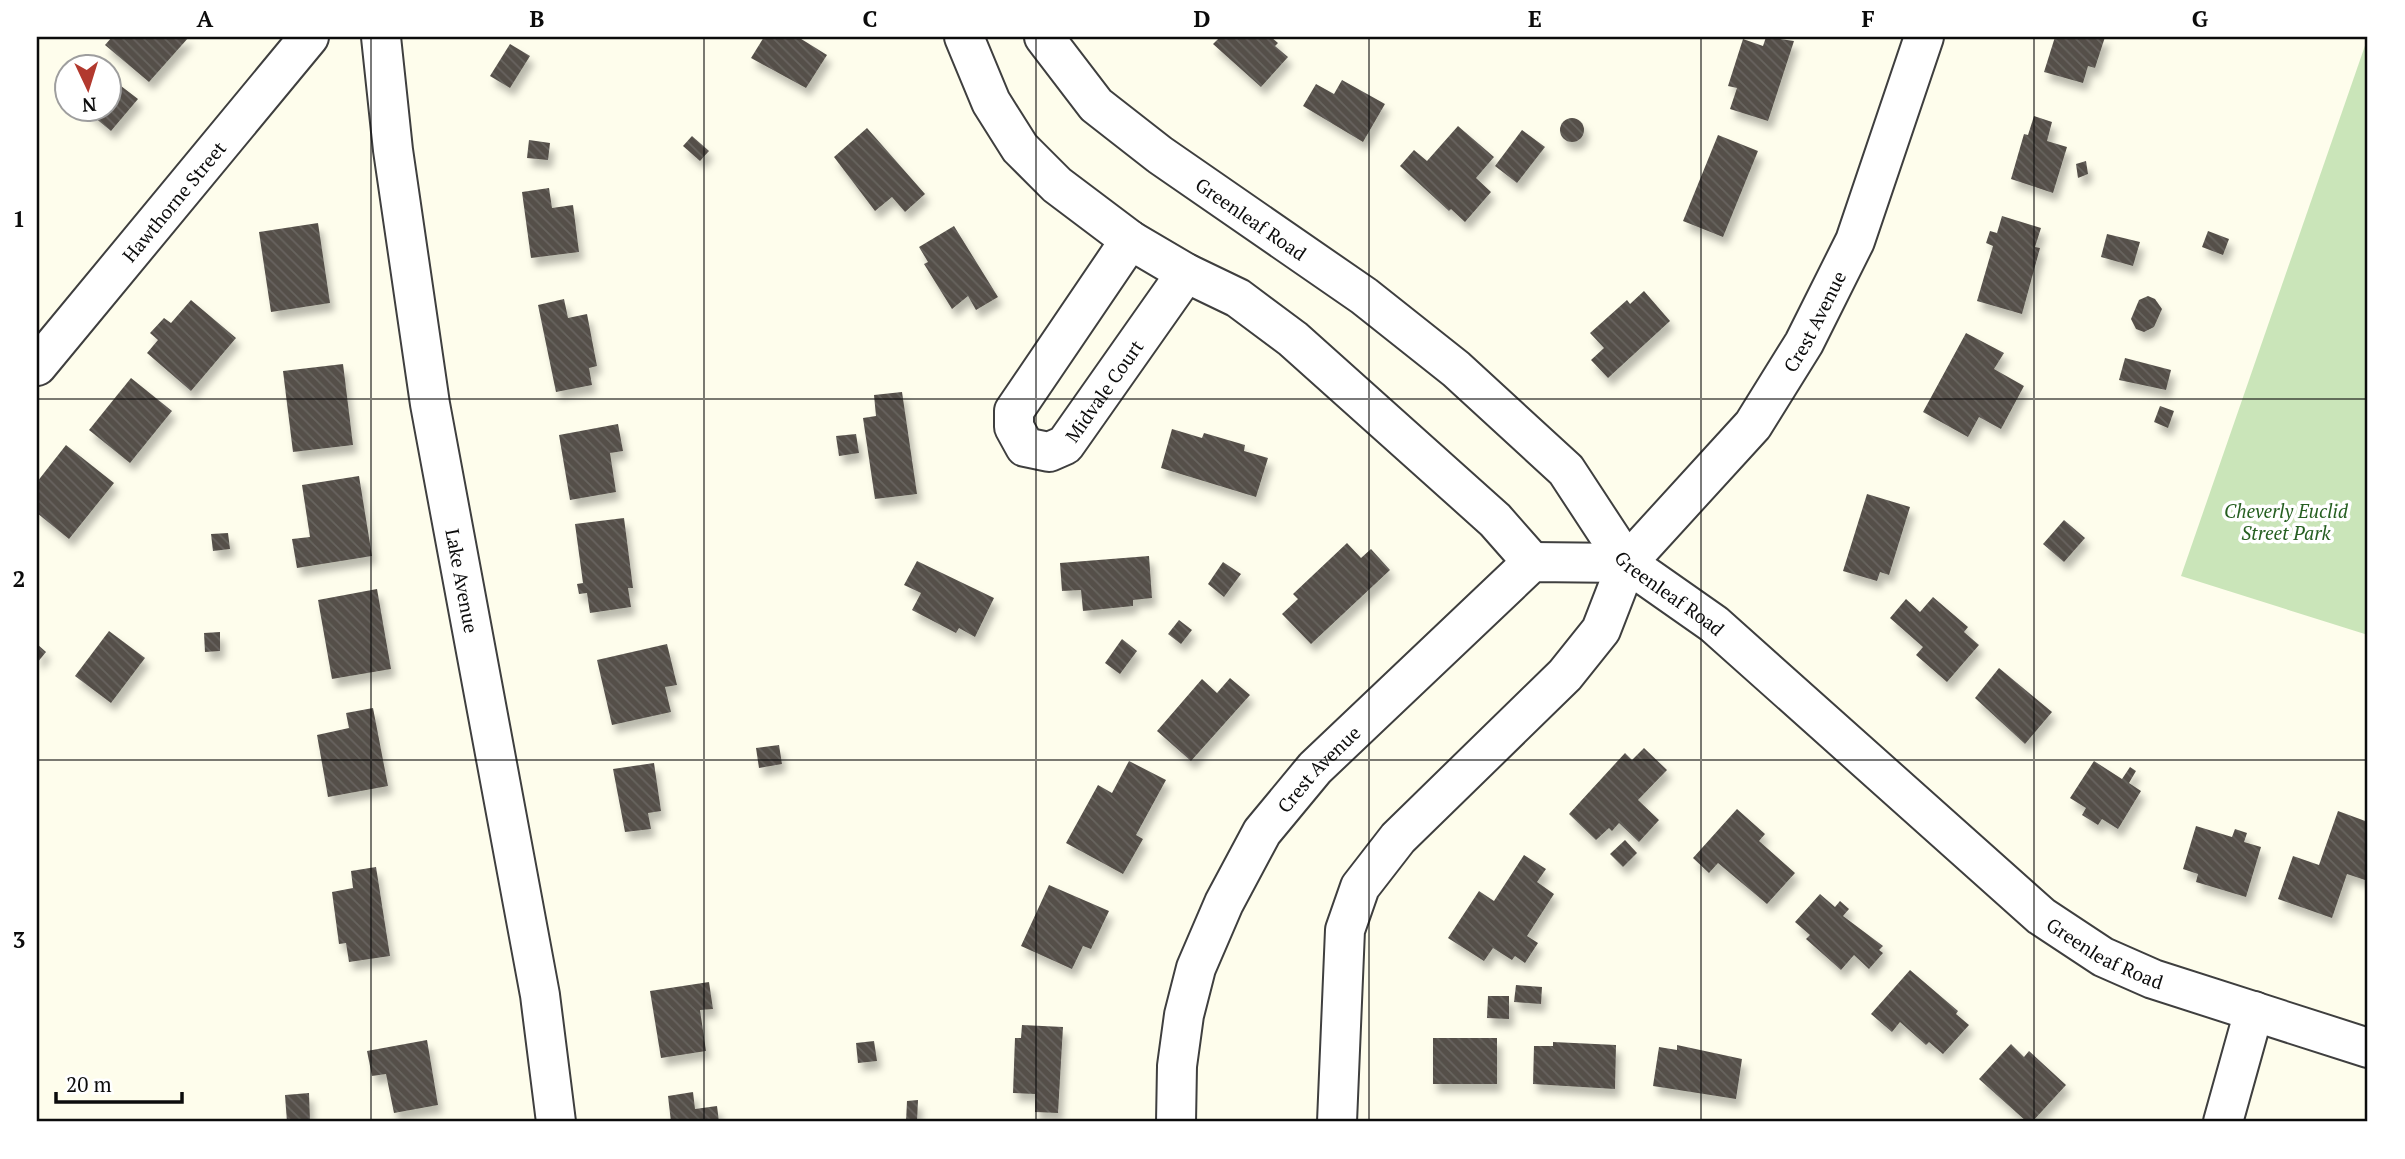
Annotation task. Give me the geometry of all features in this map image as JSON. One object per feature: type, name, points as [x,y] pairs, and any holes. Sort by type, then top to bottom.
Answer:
[{"type":"street","name":"Hawthorne Street","points":[[37,366],[309,37]]},
{"type":"street","name":"Lake Avenue","points":[[381,37],[393,150],[430,404],[540,995],[556,1122]]},
{"type":"street","points":[[964,37],[991,102],[1020,148],[1057,185],[1130,240],[1186,273],[1238,298],[1349,386],[1495,520],[1532,562],[1627,563]]},
{"type":"street","name":"Greenleaf Road","points":[[1044,37],[1096,105],[1160,155],[1364,296],[1456,369],[1566,470],[1627,563],[1714,624],[2041,916],[2103,957],[2153,979],[2368,1048]]},
{"type":"street","name":"Crest Avenue","points":[[1337,1122],[1345,930],[1360,887],[1398,838],[1564,675],[1601,630],[1627,563],[1754,425],[1804,344],[1855,241],[1924,37]]},
{"type":"street","name":"Midvale Court","points":[[1130,240],[1014,411],[1014,427],[1025,447],[1049,452],[1065,445],[1186,273]]},
{"type":"street","name":"Crest Avenue","points":[[1176,1122],[1177,1066],[1184,1015],[1196,968],[1224,903],[1262,832],[1315,768],[1532,562]]},
{"type":"street","points":[[2223,1122],[2254,1011]]},
{"type":"green space","name":"Cheverly Euclid Street Park","points":[[2368,37],[2368,635],[2181,576]]},
{"type":"building","points":[[112,37],[189,37],[149,82],[122,59],[122,52],[113,52],[105,45]]},
{"type":"building","points":[[764,37],[798,37],[827,55],[806,88],[751,58]]},
{"type":"building","points":[[1220,37],[1271,37],[1278,43],[1275,46],[1288,57],[1261,87],[1213,44]]},
{"type":"building","points":[[1766,37],[1794,41],[1768,121],[1730,109],[1737,88],[1728,86],[1743,39],[1763,46]]},
{"type":"building","points":[[2055,37],[2105,37],[2095,68],[2088,66],[2083,83],[2044,72]]},
{"type":"building","points":[[510,44],[530,56],[510,88],[490,76]]},
{"type":"building","points":[[1342,80],[1385,104],[1363,142],[1303,106],[1316,84],[1334,94]]},
{"type":"building","points":[[122,87],[138,99],[122,118]]},
{"type":"building","points":[[2034,116],[2052,122],[2047,141],[2067,147],[2053,193],[2011,179],[2024,134],[2028,135]]},
{"type":"building","points":[[1572,118],[1581,121],[1584,130],[1581,139],[1572,142],[1563,139],[1560,130],[1563,121]]},
{"type":"building","points":[[100,122],[119,122],[111,131]]},
{"type":"building","points":[[1458,126],[1494,157],[1476,178],[1491,192],[1465,222],[1451,209],[1449,211],[1400,166],[1414,150],[1427,161]]},
{"type":"building","points":[[867,128],[925,194],[905,212],[892,197],[875,211],[834,157]]},
{"type":"building","points":[[1522,130],[1545,147],[1517,183],[1495,166]]},
{"type":"building","points":[[1718,135],[1758,151],[1723,237],[1683,221]]},
{"type":"building","points":[[692,136],[709,151],[700,161],[683,146]]},
{"type":"building","points":[[529,140],[550,143],[548,160],[527,158]]},
{"type":"building","points":[[2086,161],[2088,174],[2078,178],[2076,164]]},
{"type":"building","points":[[549,188],[552,208],[573,205],[579,252],[531,258],[522,192]]},
{"type":"building","points":[[2002,216],[2041,228],[2035,247],[2040,248],[2022,314],[1977,301],[1993,246],[1986,243],[1990,231],[1997,233]]},
{"type":"building","points":[[318,223],[330,303],[271,312],[259,232]]},
{"type":"building","points":[[954,226],[998,297],[976,310],[968,296],[952,309],[924,264],[928,262],[919,247]]},
{"type":"building","points":[[2208,231],[2229,239],[2223,255],[2202,247]]},
{"type":"building","points":[[2107,234],[2140,242],[2133,266],[2101,257]]},
{"type":"building","points":[[1644,291],[1670,321],[1608,378],[1591,360],[1604,348],[1590,333],[1627,300],[1630,304]]},
{"type":"building","points":[[2148,296],[2155,299],[2162,309],[2154,327],[2144,332],[2136,329],[2131,319],[2139,300]]},
{"type":"building","points":[[564,299],[568,318],[587,314],[597,366],[589,368],[592,385],[556,392],[538,305]]},
{"type":"building","points":[[191,300],[236,338],[191,391],[147,353],[158,340],[150,333],[164,318],[171,323]]},
{"type":"building","points":[[1966,333],[2004,353],[1994,369],[2024,386],[2001,429],[1979,417],[1968,437],[1923,412]]},
{"type":"building","points":[[2125,358],[2171,370],[2166,390],[2119,380]]},
{"type":"building","points":[[343,364],[353,445],[293,452],[283,371]]},
{"type":"building","points":[[131,378],[172,411],[130,463],[89,430]]},
{"type":"building","points":[[902,392],[917,494],[875,499],[863,418],[876,416],[874,395]]},
{"type":"building","points":[[2160,406],[2174,411],[2168,428],[2154,422]]},
{"type":"building","points":[[618,424],[623,451],[610,453],[616,492],[570,500],[559,435]]},
{"type":"building","points":[[1172,429],[1202,438],[1204,433],[1245,445],[1244,451],[1268,458],[1256,497],[1161,468]]},
{"type":"building","points":[[856,434],[859,453],[839,456],[836,436]]},
{"type":"building","points":[[66,445],[114,483],[69,539],[37,513],[37,482]]},
{"type":"building","points":[[359,476],[372,556],[297,568],[292,539],[310,537],[302,485]]},
{"type":"building","points":[[1867,494],[1910,507],[1889,575],[1880,572],[1877,581],[1843,571]]},
{"type":"building","points":[[624,518],[633,588],[628,588],[631,607],[590,613],[587,593],[579,594],[577,584],[583,583],[575,524]]},
{"type":"building","points":[[2064,520],[2085,538],[2064,562],[2043,544]]},
{"type":"building","points":[[228,533],[230,549],[213,551],[211,534]]},
{"type":"building","points":[[1347,543],[1361,558],[1371,549],[1390,570],[1311,644],[1282,614],[1298,599],[1293,594]]},
{"type":"building","points":[[1149,556],[1152,598],[1133,600],[1133,606],[1083,611],[1081,590],[1062,591],[1060,563]]},
{"type":"building","points":[[917,561],[994,598],[975,637],[959,628],[956,633],[912,610],[921,593],[904,585]]},
{"type":"building","points":[[1223,562],[1241,574],[1224,597],[1208,584]]},
{"type":"building","points":[[377,589],[391,669],[332,679],[318,600]]},
{"type":"building","points":[[1933,597],[1968,627],[1964,632],[1979,645],[1947,682],[1916,655],[1923,647],[1890,618],[1906,599],[1920,612]]},
{"type":"building","points":[[1179,620],[1192,630],[1181,644],[1168,634]]},
{"type":"building","points":[[109,631],[145,658],[111,703],[75,676]]},
{"type":"building","points":[[220,632],[220,651],[205,652],[204,633]]},
{"type":"building","points":[[1122,639],[1137,651],[1120,674],[1105,663]]},
{"type":"building","points":[[37,644],[46,652],[37,663]]},
{"type":"building","points":[[667,644],[677,685],[665,687],[671,712],[612,725],[597,660]]},
{"type":"building","points":[[1999,668],[2052,712],[2025,744],[1975,698]]},
{"type":"building","points":[[1230,678],[1250,695],[1191,761],[1157,731],[1202,679],[1217,693]]},
{"type":"building","points":[[373,708],[388,786],[328,797],[317,735],[349,728],[346,713]]},
{"type":"building","points":[[779,745],[782,764],[759,768],[756,748]]},
{"type":"building","points":[[1644,748],[1667,770],[1638,800],[1659,820],[1639,842],[1619,823],[1612,831],[1609,828],[1596,840],[1569,814],[1625,753],[1632,760]]},
{"type":"building","points":[[1129,761],[1166,780],[1136,835],[1143,839],[1123,874],[1066,843],[1098,785],[1112,793]]},
{"type":"building","points":[[2094,761],[2122,779],[2130,767],[2136,771],[2129,783],[2141,791],[2118,829],[2102,819],[2098,825],[2082,815],[2086,808],[2070,798]]},
{"type":"building","points":[[654,763],[661,811],[648,813],[651,829],[625,832],[613,769]]},
{"type":"building","points":[[1737,809],[1765,834],[1759,841],[1795,873],[1767,904],[1718,863],[1709,873],[1693,858]]},
{"type":"building","points":[[2338,811],[2368,822],[2368,881],[2347,874],[2332,918],[2278,899],[2293,856],[2319,865]]},
{"type":"building","points":[[2196,826],[2232,837],[2235,829],[2247,833],[2244,842],[2261,847],[2246,897],[2196,882],[2198,874],[2183,869]]},
{"type":"building","points":[[1625,840],[1637,853],[1623,867],[1610,854]]},
{"type":"building","points":[[1524,855],[1546,869],[1537,882],[1554,894],[1527,936],[1538,943],[1525,963],[1515,956],[1512,960],[1493,948],[1484,961],[1448,938],[1479,891],[1494,901]]},
{"type":"building","points":[[376,867],[390,956],[349,962],[346,943],[339,944],[332,892],[353,888],[351,871]]},
{"type":"building","points":[[1049,885],[1109,911],[1091,949],[1083,946],[1072,969],[1021,946]]},
{"type":"building","points":[[1820,894],[1835,907],[1840,901],[1849,909],[1843,916],[1883,946],[1879,950],[1883,953],[1869,969],[1854,955],[1841,970],[1806,939],[1810,935],[1795,922]]},
{"type":"building","points":[[1910,970],[1958,1011],[1956,1014],[1969,1025],[1943,1054],[1929,1042],[1926,1045],[1900,1022],[1892,1032],[1871,1014]]},
{"type":"building","points":[[709,982],[713,1009],[700,1010],[706,1051],[661,1058],[650,991]]},
{"type":"building","points":[[1516,985],[1542,987],[1541,1004],[1514,1002]]},
{"type":"building","points":[[1488,996],[1509,996],[1509,1019],[1487,1018]]},
{"type":"building","points":[[1022,1025],[1063,1027],[1058,1113],[1035,1112],[1035,1094],[1013,1093],[1015,1038],[1021,1038]]},
{"type":"building","points":[[1433,1038],[1497,1038],[1497,1084],[1433,1084]]},
{"type":"building","points":[[427,1040],[438,1105],[394,1113],[386,1074],[372,1076],[367,1051]]},
{"type":"building","points":[[874,1041],[877,1061],[858,1063],[856,1043]]},
{"type":"building","points":[[1553,1042],[1616,1045],[1615,1089],[1533,1084],[1534,1046],[1553,1046]]},
{"type":"building","points":[[2011,1044],[2024,1057],[2029,1051],[2066,1085],[2032,1122],[2027,1122],[1979,1079]]},
{"type":"building","points":[[1677,1045],[1742,1059],[1736,1099],[1653,1086],[1659,1047],[1677,1050]]},
{"type":"building","points":[[693,1092],[695,1109],[717,1106],[719,1122],[671,1122],[668,1096]]},
{"type":"building","points":[[309,1093],[310,1122],[287,1122],[285,1095]]},
{"type":"building","points":[[918,1100],[917,1122],[906,1122],[907,1101]]}]
